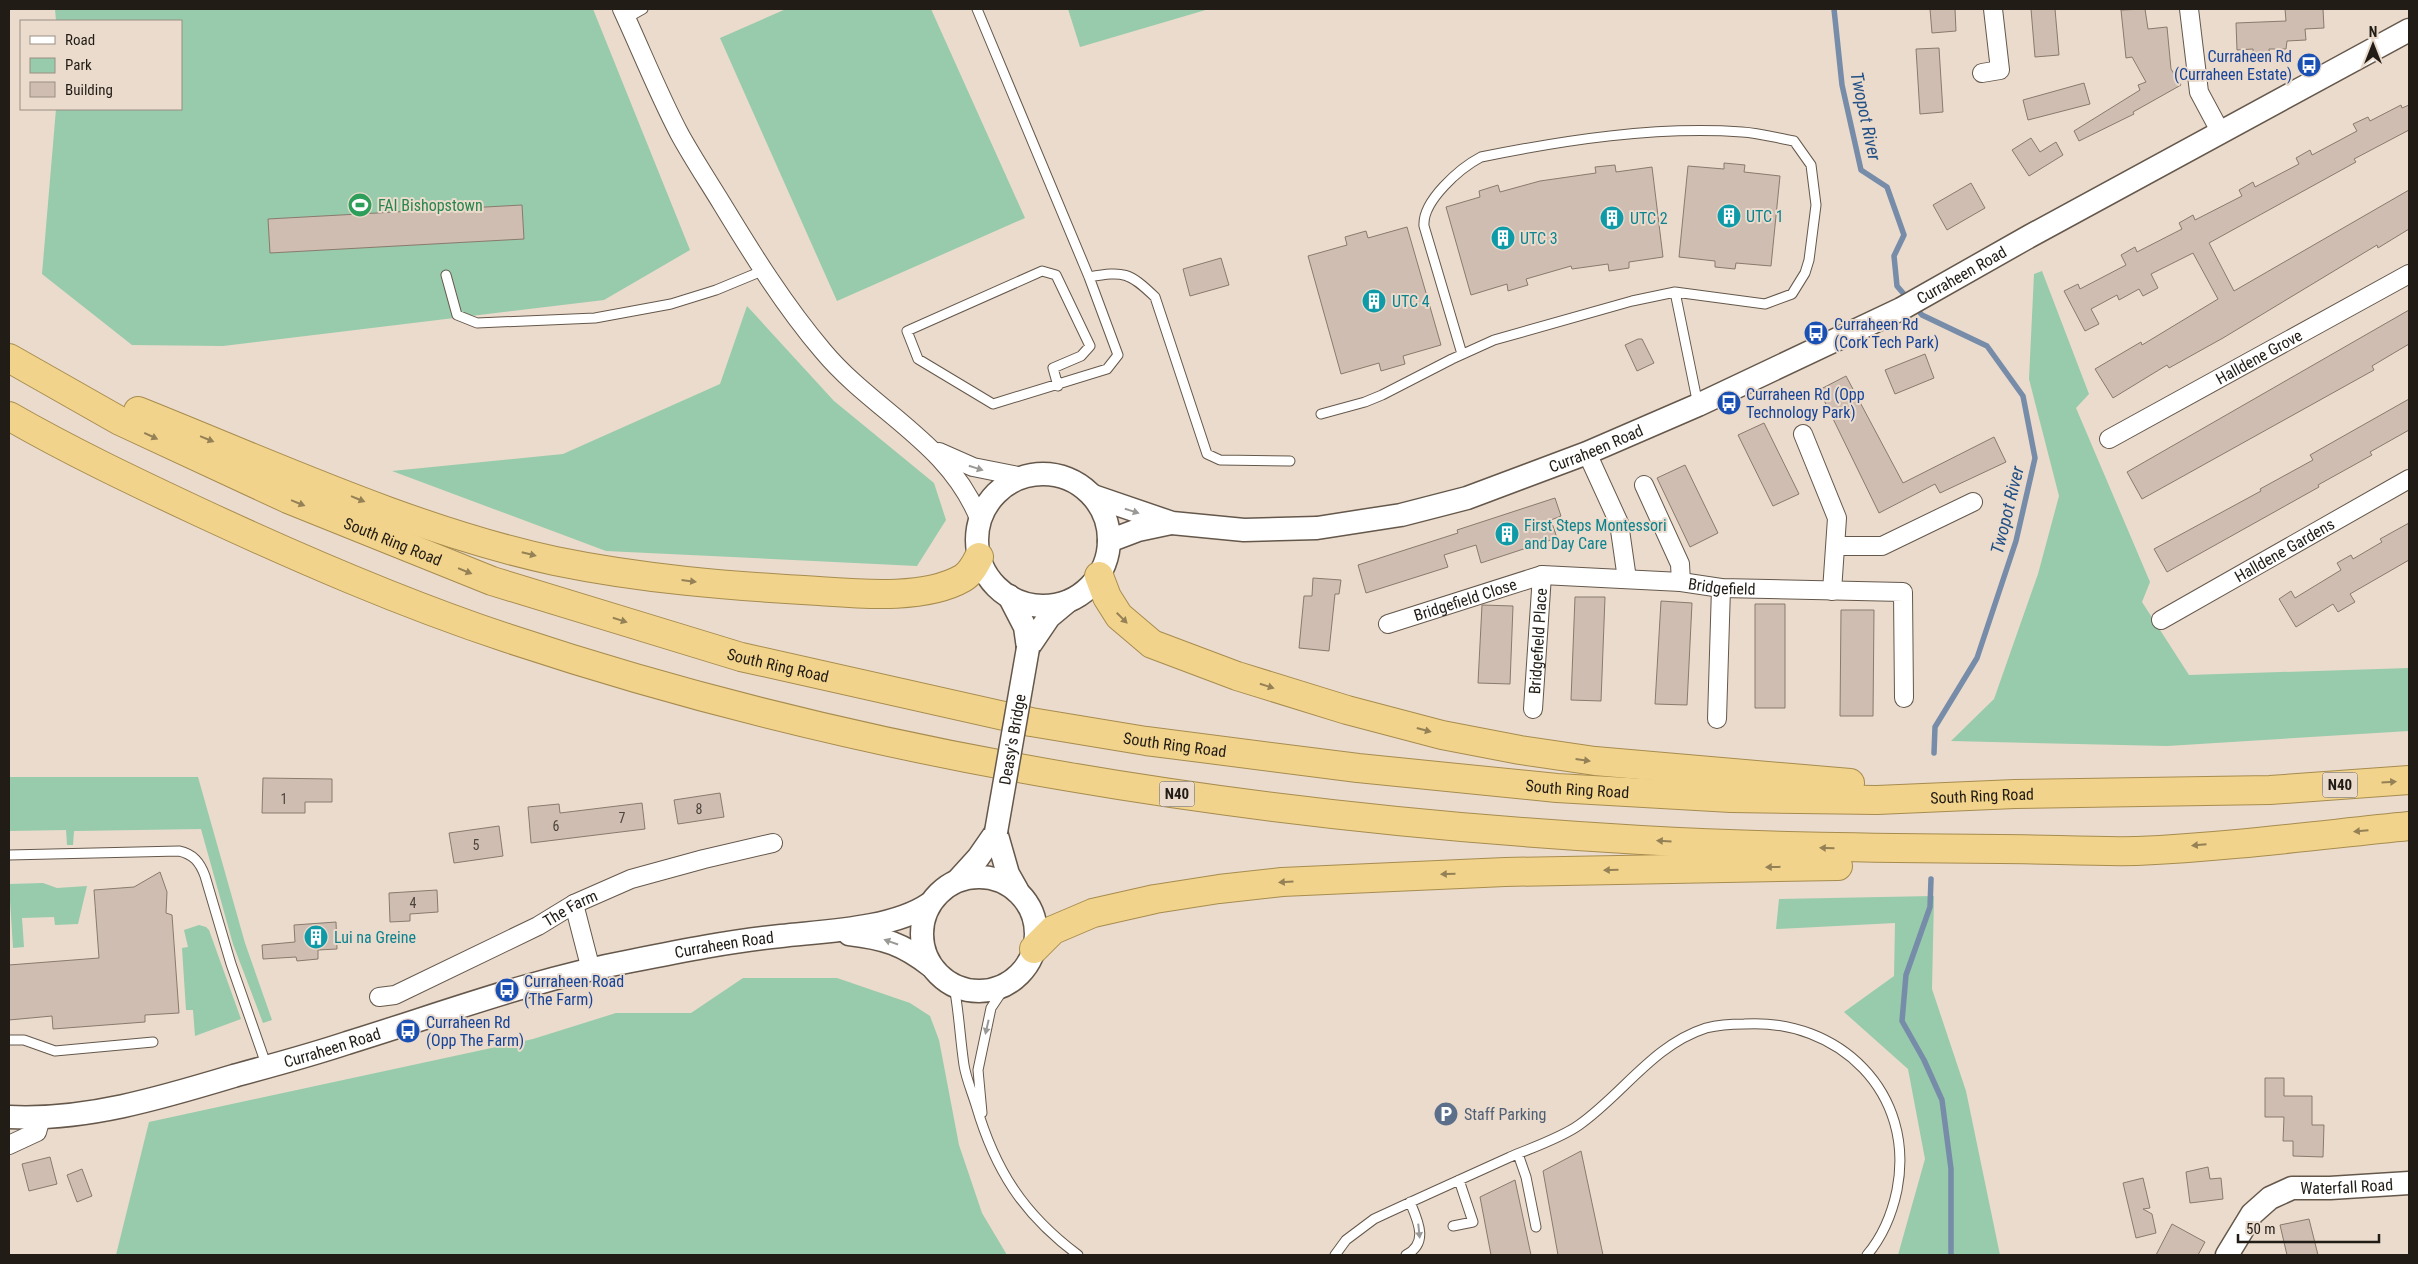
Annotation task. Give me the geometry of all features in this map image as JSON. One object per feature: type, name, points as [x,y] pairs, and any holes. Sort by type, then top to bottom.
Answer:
[{"type":"highway","points":[[12,360],[385,510],[486,543],[554,561],[634,574],[724,585],[873,593],[912,592],[945,585],[963,577],[973,569],[979,557]]},
{"type":"highway","name":"South Ring Road","points":[[12,360],[120,422],[270,491],[492,581],[741,657],[934,702],[1031,722],[1146,741],[1358,768],[1557,788],[1731,798],[1877,800],[2015,794],[2270,790],[2409,780]]},
{"type":"highway","name":"N40","points":[[9,416],[118,473],[319,567],[412,604],[505,637],[720,702],[826,729],[1030,771],[1251,804],[1475,829],[1725,845],[1863,849],[2136,851],[2409,826]]},
{"type":"highway","points":[[1099,576],[1107,597],[1119,616],[1152,644],[1237,676],[1347,710],[1442,735],[1520,750],[1595,761],[1828,781],[2015,794]]},
{"type":"highway","points":[[1034,949],[1053,930],[1093,913],[1155,899],[1282,882],[1552,871],[1979,863],[2136,851]]},
{"type":"street","points":[[1982,73],[2000,70],[1993,9]]},
{"type":"street","points":[[2189,9],[2199,92],[2221,133]]},
{"type":"street","points":[[625,14],[679,133],[762,271],[823,352],[856,386],[932,448],[960,481],[980,521]]},
{"type":"street","name":"Curraheen Road","points":[[1093,496],[1172,523],[1244,530],[1317,528],[1374,520],[1467,498],[1587,453],[1698,405],[1902,309],[2409,30]]},
{"type":"street","name":"Halldene Grove","points":[[2109,439],[2409,274]]},
{"type":"street","points":[[1803,434],[1837,518],[1832,591]]},
{"type":"street","points":[[932,448],[973,467],[1023,477]]},
{"type":"street","points":[[1587,453],[1619,523],[1627,579]]},
{"type":"street","name":"Curraheen Road","points":[[1028,648],[1049,617],[1058,608],[1069,601],[1086,590],[1099,576],[1107,559],[1110,541],[1108,525],[1102,510],[1093,496],[1082,486],[1054,474],[1038,474],[1023,477],[1004,486],[989,502],[980,521],[977,539],[979,557],[986,572],[996,586],[1008,596],[1028,604],[1042,605],[1069,601]]},
{"type":"street","name":"Halldene Gardens","points":[[2161,620],[2409,479]]},
{"type":"street","points":[[1644,485],[1680,564],[1680,582]]},
{"type":"street","points":[[1836,546],[1882,546],[1974,502]]},
{"type":"street","name":"Curraheen Road","points":[[1110,541],[1138,530],[1172,523]]},
{"type":"street","name":"Bridgefield","points":[[1542,575],[1680,582],[1721,588],[1903,592],[1904,698]]},
{"type":"street","name":"Bridgefield Close","points":[[1388,624],[1542,575]]},
{"type":"street","name":"Bridgefield Place","points":[[1532,709],[1542,575]]},
{"type":"street","points":[[1717,719],[1721,588]]},
{"type":"street","name":"Curraheen Road","points":[[1008,596],[1024,627],[1028,648]]},
{"type":"street","name":"Deasy's Bridge","points":[[996,832],[1028,648]]},
{"type":"street","name":"Curraheen Road","points":[[9,1117],[40,1118],[81,1114],[150,1099],[346,1044],[467,1004],[591,970],[732,942],[831,931],[910,914],[929,904],[942,890],[958,880],[978,858],[996,832]]},
{"type":"street","name":"Curraheen Road","points":[[831,931],[892,942],[912,951],[954,986],[972,990],[990,990],[1007,984],[1024,969],[1034,949],[1037,933],[1034,917],[1027,902],[1017,890],[1008,874],[996,832]]},
{"type":"street","name":"The Farm","points":[[379,997],[394,995],[416,985],[538,926],[574,904],[631,879],[704,859],[773,844]]},
{"type":"street","name":"Curraheen Road","points":[[958,880],[973,876],[989,877],[1004,882],[1017,890]]},
{"type":"street","points":[[574,904],[591,970]]},
{"type":"street","name":"Curraheen Road","points":[[929,904],[923,920],[921,936],[924,952],[932,967]]},
{"type":"street","points":[[9,1145],[37,1132],[40,1118]]},
{"type":"street","name":"Waterfall Road","points":[[2227,1255],[2238,1232],[2252,1214],[2270,1198],[2292,1188],[2330,1188],[2409,1183]]},
{"type":"lane","points":[[625,14],[643,9]]},
{"type":"lane","points":[[977,9],[1090,277],[1118,355],[1107,369],[1058,386],[993,404],[918,359],[907,331],[1042,271],[1056,275],[1090,346],[1081,356],[1052,368],[1058,386]]},
{"type":"lane","points":[[1320,414],[1366,402],[1494,340],[1632,300],[1674,292],[1765,304],[1792,294],[1805,273],[1810,260],[1816,205],[1811,165],[1794,141],[1743,132],[1700,130],[1656,133],[1522,149],[1481,157],[1469,164],[1447,185],[1423,217],[1424,226],[1462,354]]},
{"type":"lane","points":[[446,275],[457,315],[477,324],[595,318],[652,307],[716,290],[762,271]]},
{"type":"lane","points":[[1090,277],[1127,274],[1155,297],[1207,454],[1220,460],[1290,461]]},
{"type":"lane","points":[[1674,292],[1698,405]]},
{"type":"lane","points":[[9,854],[179,851],[193,857],[200,863],[205,876],[222,936],[267,1067]]},
{"type":"lane","points":[[985,1136],[978,1070],[992,1008],[1007,984]]},
{"type":"lane","points":[[954,986],[964,1066],[985,1136],[1004,1178],[1029,1212],[1057,1240],[1078,1255]]},
{"type":"lane","points":[[1334,1255],[1346,1240],[1362,1227],[1410,1202],[1578,1126],[1635,1077],[1649,1061],[1684,1038],[1707,1028],[1756,1023],[1787,1025],[1830,1041],[1870,1075],[1892,1114],[1899,1132],[1901,1157],[1894,1202],[1888,1224],[1867,1255]]},
{"type":"lane","points":[[9,1040],[24,1040],[55,1051],[153,1042]]},
{"type":"lane","points":[[1518,1154],[1526,1177],[1536,1227]]},
{"type":"lane","points":[[1453,1226],[1473,1222],[1459,1180]]},
{"type":"lane","points":[[1406,1255],[1414,1251],[1421,1238],[1419,1223],[1410,1202]]},
{"type":"green space","name":"FAI Bishopstown","points":[[55,9],[593,9],[690,250],[604,300],[223,346],[132,345],[42,274],[56,110],[182,110],[182,20],[56,20]]},
{"type":"green space","points":[[786,9],[931,9],[1025,218],[837,301],[720,38]]},
{"type":"green space","points":[[1068,9],[1209,9],[1080,47]]},
{"type":"green space","points":[[2042,271],[2089,394],[2076,408],[2150,582],[2142,602],[2189,675],[2409,668],[2409,731],[2167,746],[1951,741],[1994,699],[2038,574],[2059,496],[2029,379],[2034,274]]},
{"type":"green space","points":[[747,306],[834,401],[934,483],[946,520],[917,566],[606,551],[392,471],[563,454],[720,384]]},
{"type":"green space","points":[[9,777],[198,777],[245,943],[272,1020],[263,1023],[233,944],[201,829],[74,831],[73,845],[67,845],[66,830],[9,831]]},
{"type":"green space","points":[[43,883],[57,888],[87,886],[78,924],[55,925],[54,917],[22,918],[24,947],[13,948],[9,884]]},
{"type":"green space","points":[[1934,896],[1932,989],[1966,1091],[2000,1255],[1898,1255],[1925,1159],[1908,1069],[1844,1012],[1894,976],[1895,923],[1776,929],[1779,899]]},
{"type":"green space","points":[[199,925],[209,930],[241,1019],[195,1036],[193,1010],[186,1010],[182,948],[188,947],[184,930]]},
{"type":"green space","points":[[743,978],[837,978],[910,1003],[930,1016],[939,1040],[959,1145],[982,1213],[1007,1255],[116,1255],[149,1122],[533,1039],[616,1013],[691,1013]]},
{"type":"building","points":[[1930,9],[1955,9],[1956,31],[1932,33]]},
{"type":"building","points":[[2031,9],[2055,9],[2059,55],[2035,57]]},
{"type":"building","points":[[2145,9],[2148,29],[2167,27],[2171,69],[2181,85],[2133,112],[2134,114],[2079,141],[2074,131],[2140,90],[2138,85],[2146,82],[2132,57],[2126,58],[2121,10]]},
{"type":"building","points":[[2285,9],[2323,9],[2324,28],[2305,29],[2306,40],[2287,41],[2286,49],[2269,49],[2270,55],[2253,55],[2253,49],[2237,50],[2236,23],[2286,21]]},
{"type":"building","points":[[1939,48],[1943,112],[1920,114],[1916,49]]},
{"type":"building","points":[[2084,83],[2090,104],[2028,120],[2023,100]]},
{"type":"building","points":[[2401,105],[2402,108],[2409,105],[2409,130],[2354,159],[2356,162],[2209,243],[2234,291],[2409,190],[2409,229],[2378,248],[2377,245],[2223,338],[2169,368],[2167,365],[2113,398],[2095,369],[2141,342],[2142,345],[2218,299],[2193,253],[2151,274],[2158,288],[2143,296],[2139,289],[2119,300],[2117,295],[2091,309],[2099,324],[2085,331],[2064,291],[2078,284],[2080,289],[2126,265],[2121,255],[2135,247],[2137,252],[2182,229],[2179,223],[2193,215],[2195,220],[2242,196],[2239,190],[2253,182],[2255,187],[2299,164],[2296,158],[2310,150],[2312,155],[2357,131],[2353,124],[2368,117],[2370,121]]},
{"type":"building","points":[[2031,138],[2040,152],[2056,142],[2063,155],[2029,176],[2012,150]]},
{"type":"building","name":"UTC 1","points":[[1724,163],[1745,165],[1744,172],[1780,176],[1771,266],[1736,263],[1735,269],[1715,267],[1715,261],[1679,257],[1688,166],[1724,169]]},
{"type":"building","points":[[1615,165],[1616,172],[1652,167],[1663,257],[1629,262],[1629,268],[1609,271],[1608,264],[1572,269],[1571,266],[1526,279],[1528,285],[1508,291],[1507,284],[1471,295],[1446,207],[1480,197],[1479,191],[1498,185],[1500,192],[1540,181],[1596,173],[1595,167]]},
{"type":"building","points":[[1971,183],[1985,208],[1947,230],[1933,205]]},
{"type":"building","points":[[522,205],[524,239],[270,253],[268,219]]},
{"type":"building","name":"UTC 4","points":[[1407,227],[1441,345],[1403,356],[1405,364],[1381,371],[1379,363],[1341,374],[1308,256],[1347,245],[1345,237],[1366,231],[1368,238]]},
{"type":"building","points":[[1221,258],[1229,285],[1190,296],[1183,269]]},
{"type":"building","points":[[2409,310],[2409,344],[2372,366],[2374,370],[2142,499],[2127,472]]},
{"type":"building","points":[[1642,339],[1654,363],[1637,371],[1625,345]]},
{"type":"building","points":[[1925,354],[1934,378],[1895,394],[1885,370]]},
{"type":"building","points":[[1846,376],[1903,483],[1994,437],[2006,462],[1940,493],[1935,484],[1879,513],[1819,390]]},
{"type":"building","points":[[2409,399],[2409,430],[2370,452],[2372,455],[2318,485],[2319,487],[2167,572],[2154,549],[2261,491],[2260,489],[2313,460],[2310,455]]},
{"type":"building","points":[[1764,423],[1799,494],[1773,506],[1738,435]]},
{"type":"building","points":[[1685,465],[1718,533],[1690,547],[1657,478]]},
{"type":"building","points":[[1555,498],[1561,516],[1551,520],[1557,538],[1481,563],[1476,545],[1444,555],[1448,567],[1366,593],[1358,565],[1458,533],[1457,530]]},
{"type":"building","points":[[2409,523],[2409,560],[2350,594],[2355,602],[2338,612],[2333,604],[2296,627],[2279,599],[2291,591],[2295,598],[2341,570],[2337,563],[2351,555],[2353,559],[2382,542],[2380,539]]},
{"type":"building","points":[[1313,578],[1341,580],[1339,594],[1335,594],[1329,651],[1299,648],[1304,596],[1312,596]]},
{"type":"building","points":[[1575,597],[1605,597],[1601,701],[1571,700]]},
{"type":"building","points":[[1661,601],[1692,603],[1687,705],[1655,704]]},
{"type":"building","points":[[1755,604],[1785,604],[1785,708],[1755,708]]},
{"type":"building","points":[[1482,605],[1513,606],[1510,684],[1478,683]]},
{"type":"building","points":[[1841,610],[1874,610],[1873,716],[1840,716]]},
{"type":"building","points":[[263,778],[332,779],[332,802],[305,802],[305,813],[262,813]]},
{"type":"building","points":[[720,793],[724,817],[678,824],[674,800]]},
{"type":"building","points":[[642,803],[645,829],[531,843],[528,807],[559,804],[560,813]]},
{"type":"building","points":[[499,826],[503,856],[454,863],[449,833]]},
{"type":"building","points":[[160,872],[167,892],[166,913],[172,915],[179,1013],[145,1015],[145,1022],[53,1029],[52,1016],[9,1020],[9,965],[99,958],[94,890],[134,887]]},
{"type":"building","points":[[437,890],[438,912],[410,914],[410,921],[390,922],[389,893]]},
{"type":"building","name":"Lui na Greine","points":[[336,922],[337,949],[318,950],[318,959],[297,961],[296,957],[263,959],[262,945],[295,942],[294,925]]},
{"type":"building","points":[[2265,1078],[2284,1078],[2284,1096],[2312,1096],[2312,1125],[2324,1125],[2323,1157],[2293,1156],[2293,1141],[2283,1141],[2284,1117],[2265,1117]]},
{"type":"building","points":[[1581,1151],[1603,1255],[1558,1255],[1543,1171]]},
{"type":"building","points":[[50,1157],[57,1184],[29,1191],[22,1164]]},
{"type":"building","points":[[2208,1167],[2210,1179],[2221,1178],[2223,1199],[2190,1203],[2186,1172]]},
{"type":"building","points":[[82,1169],[92,1196],[77,1202],[67,1175]]},
{"type":"building","points":[[2143,1178],[2150,1208],[2143,1209],[2152,1214],[2156,1233],[2136,1238],[2123,1183]]},
{"type":"building","points":[[1515,1180],[1531,1255],[1491,1255],[1480,1197]]},
{"type":"building","points":[[2309,1219],[2318,1255],[2287,1255],[2280,1225]]},
{"type":"building","points":[[2172,1224],[2205,1242],[2198,1255],[2156,1255]]},
{"type":"waterway","name":"Twopot River","points":[[1834,9],[1842,85],[1861,170],[1887,187],[1904,235],[1894,256],[1897,286],[1909,300]]},
{"type":"waterway","name":"Twopot River","points":[[1915,307],[1922,315],[1987,346],[2023,396],[2035,458],[2016,541],[1977,658],[1935,727],[1934,753]]},
{"type":"waterway","points":[[1931,879],[1930,907],[1906,975],[1902,1021],[1924,1060],[1942,1100],[1951,1169],[1951,1255]]},
{"type":"place","name":"Curraheen Rd (Curraheen Estate)","points":[[2309,65]]},
{"type":"place","name":"FAI Bishopstown","points":[[360,205]]},
{"type":"place","name":"UTC 1","points":[[1729,216]]},
{"type":"place","name":"UTC 2","points":[[1612,218]]},
{"type":"place","name":"UTC 3","points":[[1503,238]]},
{"type":"place","name":"UTC 4","points":[[1374,301]]},
{"type":"place","name":"Curraheen Rd (Cork Tech Park)","points":[[1816,333]]},
{"type":"place","name":"Curraheen Rd (Opp Technology Park)","points":[[1729,403]]},
{"type":"place","name":"First Steps Montessori and Day Care","points":[[1507,534]]},
{"type":"place","name":"Lui na Greine","points":[[316,937]]},
{"type":"place","name":"Curraheen Road (The Farm)","points":[[507,990]]},
{"type":"place","name":"Curraheen Rd (Opp The Farm)","points":[[408,1031]]},
{"type":"place","name":"Staff Parking","points":[[1446,1114]]}]
